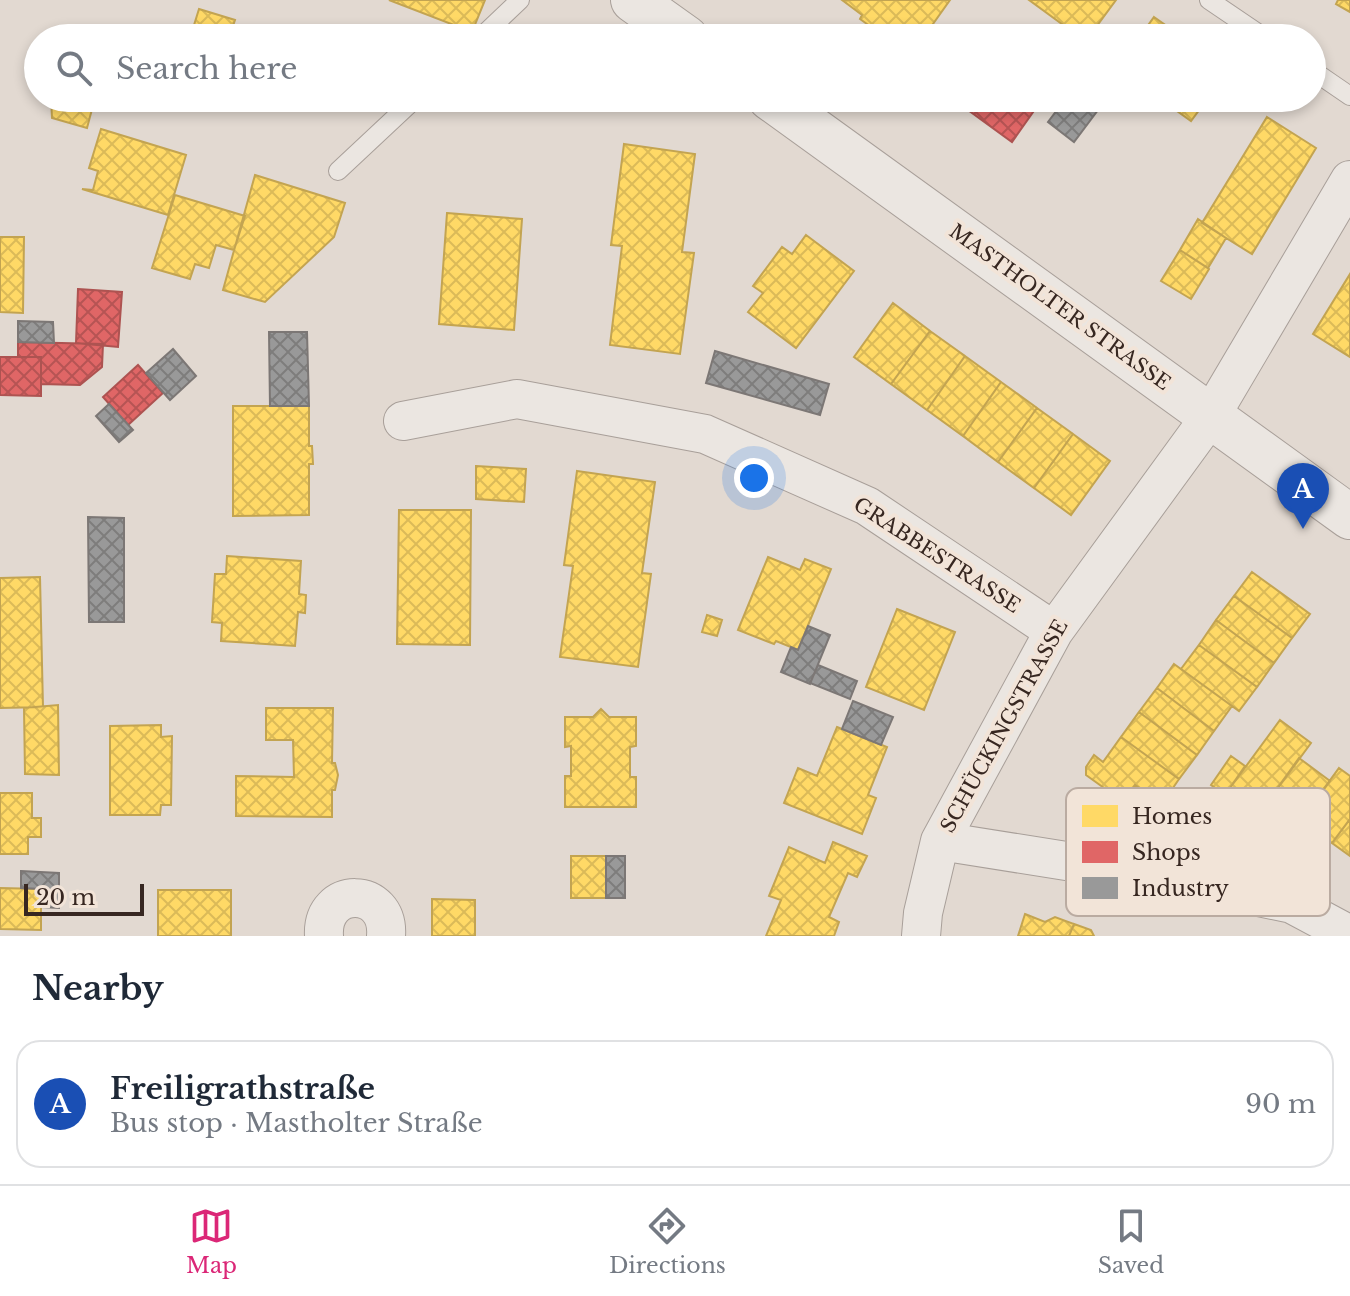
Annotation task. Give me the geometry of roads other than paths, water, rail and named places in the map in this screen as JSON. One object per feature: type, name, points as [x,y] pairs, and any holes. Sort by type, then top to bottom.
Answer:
[{"type":"street","points":[[633,0],[666,24]]},
{"type":"street","name":"MASTHOLTER STRASSE","points":[[790,112],[1350,517]]},
{"type":"street","name":"SCHÜCKINGSTRASSE","points":[[921,936],[923,913],[940,841],[1054,631],[1210,417],[1350,180]]},
{"type":"street","name":"GRABBESTRASSE","points":[[403,421],[517,399],[705,434],[867,506],[1054,631]]},
{"type":"street","points":[[940,841],[1066,861]]},
{"type":"street","points":[[324,936],[326,917],[331,909],[338,902],[357,897],[377,906],[384,915],[386,936]]},
{"type":"street","points":[[1314,916],[1350,935]]},
{"type":"lane","points":[[495,24],[520,0]]},
{"type":"lane","points":[[1209,0],[1244,24]]},
{"type":"lane","points":[[1326,80],[1350,96]]},
{"type":"lane","points":[[338,171],[401,112]]},
{"type":"place","name":"Freiligrathstraße","points":[[1303,529]]}]
